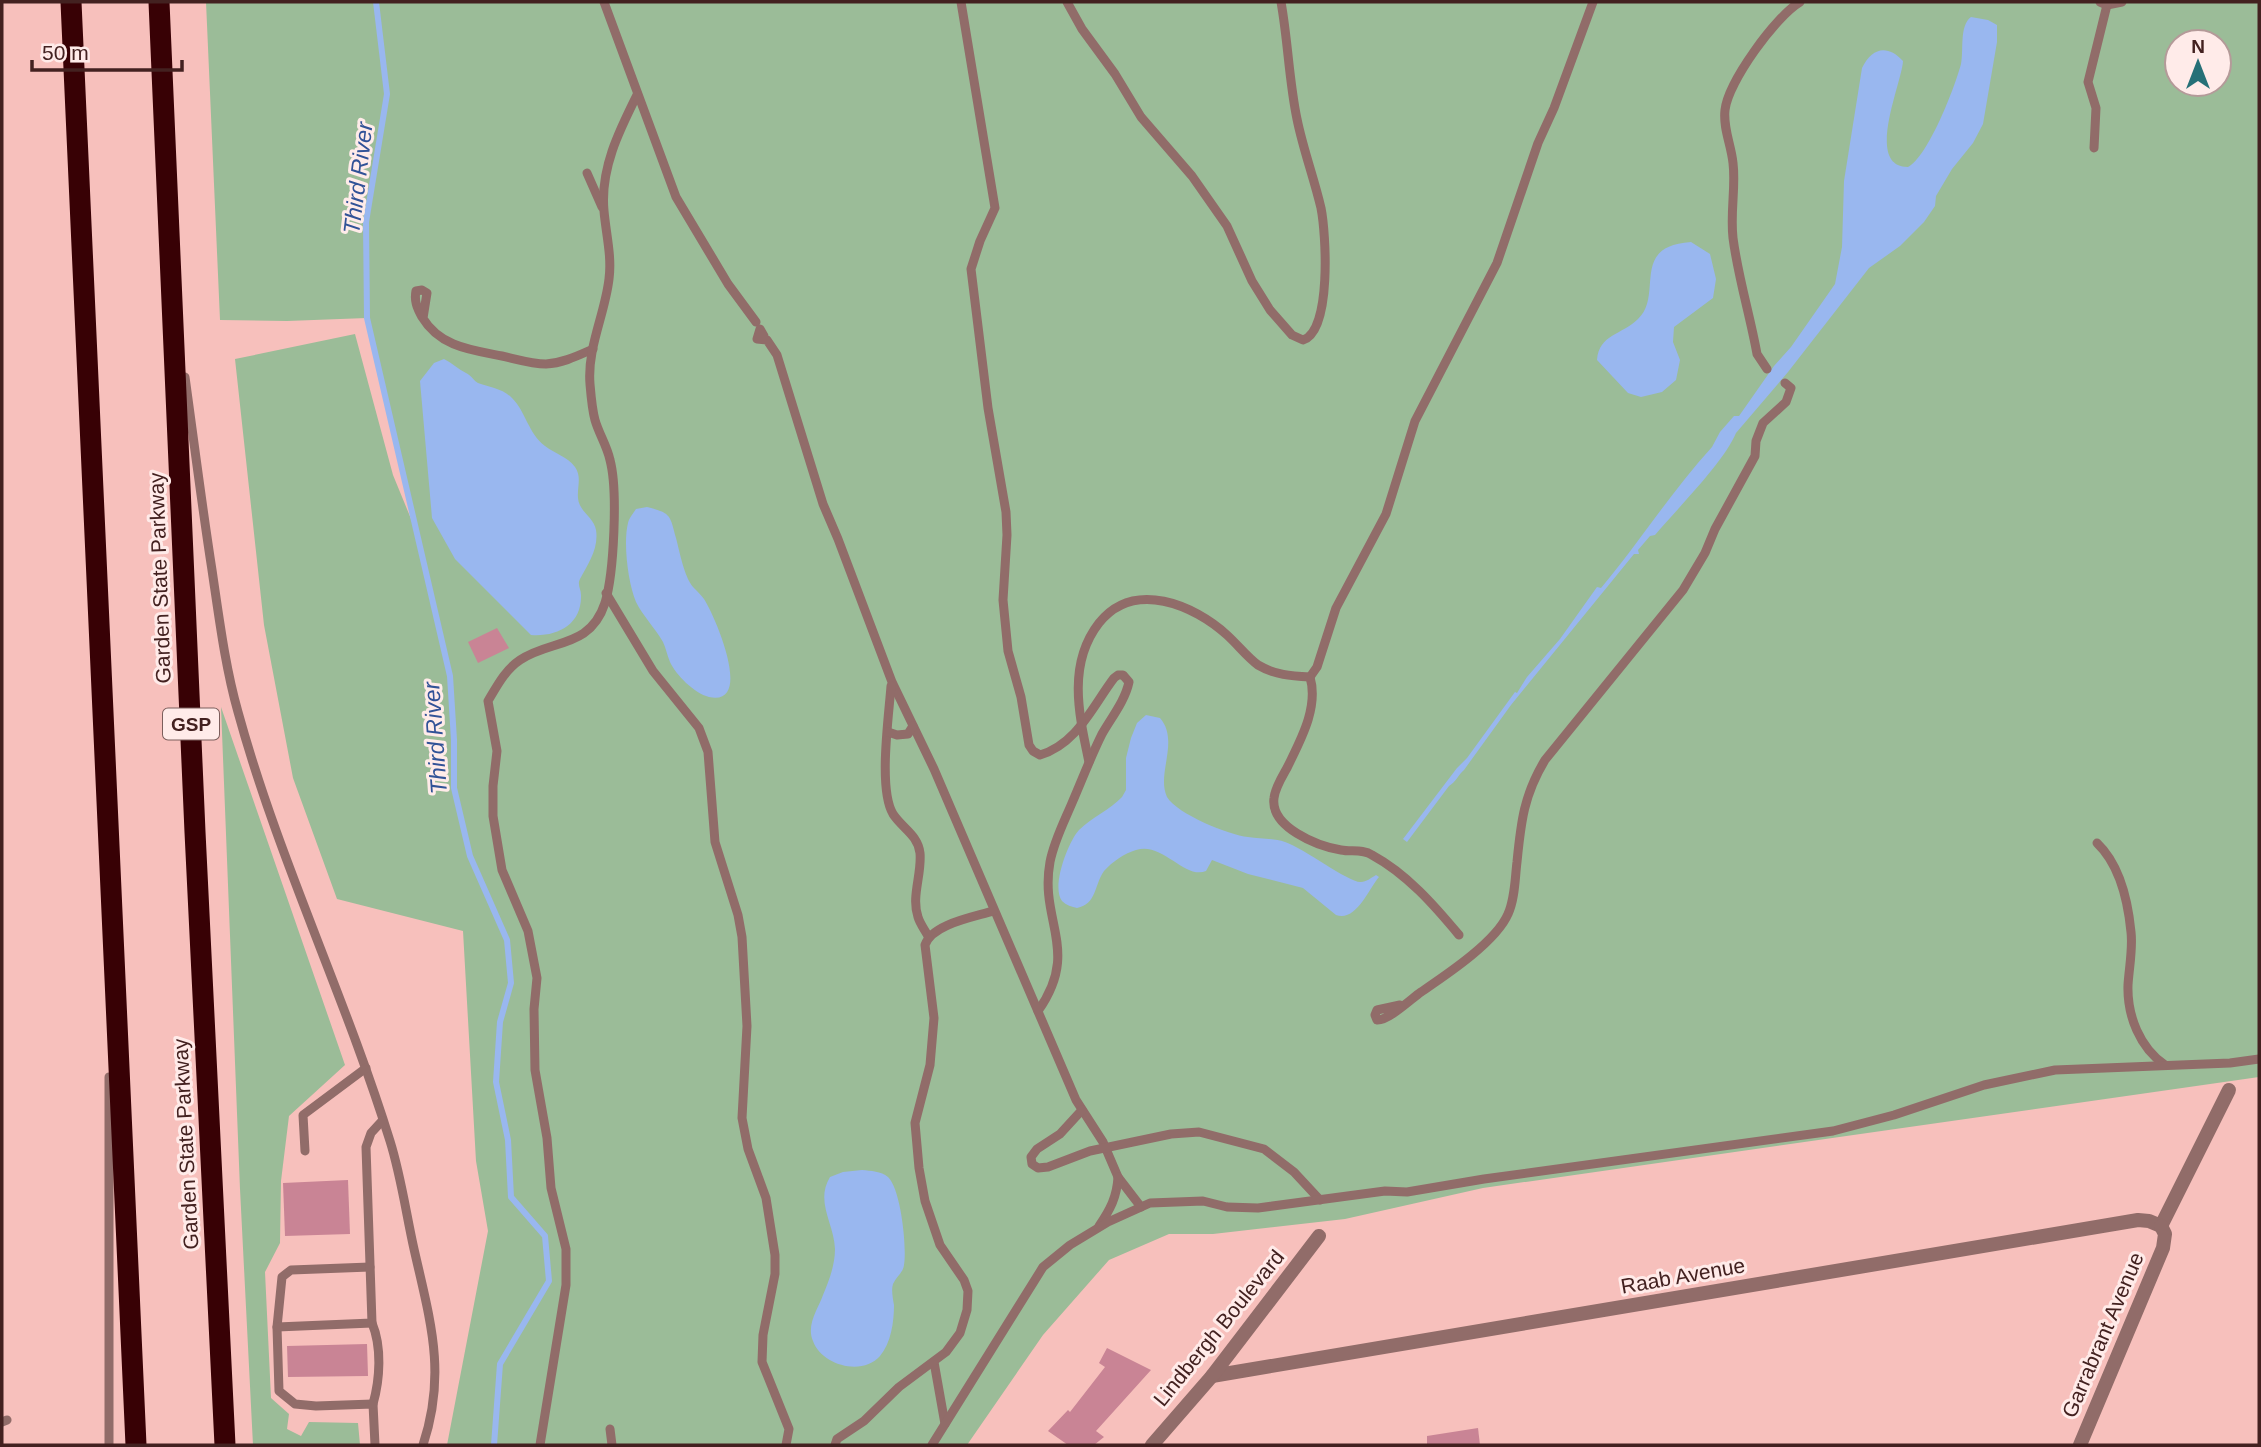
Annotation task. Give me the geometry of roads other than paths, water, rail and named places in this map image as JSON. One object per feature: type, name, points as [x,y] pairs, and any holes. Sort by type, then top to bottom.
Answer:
[{"type":"highway","points":[[71,2],[136,1445]]},
{"type":"highway","name":"Garden State Parkway","points":[[159,2],[225,1445]]},
{"type":"street","name":"Garrabrant Avenue","points":[[2080,1445],[2163,1248],[2165,1234],[2161,1226],[2229,1090]]},
{"type":"street","name":"Raab Avenue","points":[[1212,1376],[2138,1220],[2161,1226]]},
{"type":"street","name":"Lindbergh Boulevard","points":[[1152,1445],[1212,1376],[1319,1236]]},
{"type":"lane","points":[[604,2],[676,197],[728,284],[756,322]]},
{"type":"lane","points":[[961,2],[995,208],[971,269],[988,408],[1006,512],[1003,600],[1008,651],[1032,751],[1040,755],[1057,748],[1070,738],[1118,675],[1127,678],[1128,688],[1089,763],[1058,835],[1047,878],[1047,894],[1057,932],[1058,967],[1051,992],[1038,1011]]},
{"type":"lane","points":[[1067,2],[1141,117],[1192,176],[1220,216],[1236,243],[1252,281],[1270,310],[1292,335],[1303,340],[1312,334],[1323,307],[1324,228],[1297,120],[1281,2]]},
{"type":"lane","points":[[1459,935],[1417,888],[1371,853],[1340,850],[1320,844],[1302,836],[1280,820],[1274,798],[1312,705],[1310,677],[1317,667],[1341,598],[1386,514],[1415,421],[1497,263],[1538,143],[1554,108],[1593,2]]},
{"type":"lane","points":[[1766,369],[1757,354],[1733,239],[1730,210],[1733,164],[1725,123],[1728,98],[1738,74],[1787,6],[1800,2]]},
{"type":"lane","points":[[2094,148],[2096,108],[2088,82],[2104,3],[2122,2]]},
{"type":"lane","points":[[540,1445],[566,1285],[566,1249],[551,1188],[547,1138],[535,1070],[534,1009],[537,978],[528,931],[502,870],[493,816],[497,751],[488,701],[503,676],[517,662],[524,657],[564,644],[590,628],[598,616],[606,593],[614,524],[613,473],[595,419],[590,370],[611,258],[603,208],[607,170],[613,145],[637,95]]},
{"type":"lane","points":[[587,173],[603,208]]},
{"type":"lane","points":[[173,296],[222,641],[237,710],[261,788],[366,1068],[390,1140],[430,1314],[436,1389],[423,1445]]},
{"type":"lane","points":[[423,318],[436,335],[461,348],[543,364],[580,362],[590,370]]},
{"type":"lane","points":[[764,336],[760,329],[757,339],[767,340],[777,355],[822,503],[848,563],[892,682],[943,791],[1076,1100],[1106,1148],[1118,1177],[1141,1207]]},
{"type":"lane","points":[[564,362],[593,349]]},
{"type":"lane","points":[[1400,1005],[1447,975],[1502,925],[1512,902],[1524,808],[1534,779],[1553,750],[1683,590],[1755,456],[1756,441],[1763,423],[1788,398],[1791,388],[1785,383]]},
{"type":"lane","points":[[606,593],[653,671],[699,728],[708,752],[715,842],[742,937],[747,1026],[742,1118],[748,1149],[766,1198],[775,1255],[775,1275],[763,1335],[762,1362],[789,1429],[786,1445]]},
{"type":"lane","points":[[1089,763],[1076,687],[1084,651],[1101,620],[1114,609],[1131,601],[1163,600],[1183,606],[1225,633],[1255,663],[1274,673],[1310,677]]},
{"type":"lane","points":[[892,682],[886,770],[888,794],[892,813],[914,838],[920,850],[920,875],[915,904],[918,918],[928,936]]},
{"type":"lane","points":[[888,732],[908,734],[913,726]]},
{"type":"lane","points":[[109,1445],[110,834]]},
{"type":"lane","points":[[2096,843],[2112,861],[2129,920],[2131,947],[2128,989],[2132,1015],[2146,1049],[2166,1066]]},
{"type":"lane","points":[[835,1445],[836,1439],[864,1421],[899,1387],[946,1352],[960,1333],[967,1310],[968,1291],[964,1280],[940,1245],[932,1225],[918,1158],[915,1123],[930,1065],[934,1018],[925,945],[928,936],[936,930],[993,911]]},
{"type":"lane","points":[[932,1445],[1044,1267],[1070,1245],[1098,1228],[1150,1203],[1203,1201],[1227,1207],[1258,1208],[1385,1191],[1407,1192],[1833,1131],[1894,1115],[1984,1085],[2055,1070],[2259,1059]]},
{"type":"lane","points":[[305,1151],[303,1115],[366,1068]]},
{"type":"lane","points":[[1082,1110],[1060,1134],[1037,1149],[1031,1157],[1032,1164],[1038,1168],[1048,1167],[1106,1148],[1171,1134],[1199,1132],[1264,1149],[1276,1157],[1320,1200]]},
{"type":"lane","points":[[375,1445],[373,1405],[379,1384],[377,1334],[372,1323],[366,1147],[371,1133],[382,1121]]},
{"type":"lane","points":[[1098,1228],[1111,1209],[1117,1193],[1118,1177]]},
{"type":"lane","points":[[370,1267],[291,1270],[282,1277],[277,1327],[279,1391],[295,1405],[373,1405]]},
{"type":"lane","points":[[277,1327],[372,1323]]},
{"type":"lane","points":[[934,1362],[945,1424]]},
{"type":"lane","points":[[610,1429],[612,1445]]},
{"type":"water","points":[[1971,17],[1988,20],[1997,25],[1997,42],[1983,124],[1936,196],[1935,206],[1924,222],[1900,246],[1869,268],[1788,372],[1736,433],[1711,471],[1655,535],[1650,536],[1638,550],[1639,554],[1634,554],[1511,705],[1407,842],[1403,839],[1515,692],[1517,693],[1527,677],[1560,639],[1597,587],[1601,588],[1615,571],[1712,447],[1720,432],[1734,416],[1739,416],[1835,284],[1842,247],[1844,181],[1862,68],[1866,61],[1875,53],[1886,50],[1903,61],[1887,139],[1889,154],[1895,163],[1908,167],[1924,150],[1947,104],[1961,64],[1965,26]]},
{"type":"water","points":[[1691,242],[1710,254],[1716,279],[1713,298],[1674,327],[1673,342],[1680,360],[1676,380],[1662,392],[1641,397],[1628,393],[1597,360],[1599,351],[1607,340],[1632,324],[1645,309],[1651,273],[1660,252],[1672,245]]},
{"type":"water","points":[[444,359],[478,383],[508,395],[517,404],[539,441],[568,460],[577,471],[579,503],[595,525],[597,537],[592,556],[579,581],[581,595],[577,614],[573,621],[559,631],[531,635],[455,559],[432,518],[420,381],[434,363]]},
{"type":"water","points":[[647,507],[665,513],[671,520],[687,577],[704,599],[722,639],[730,674],[729,688],[722,696],[703,695],[681,678],[670,662],[663,642],[636,602],[627,563],[627,531],[629,519],[636,509]]},
{"type":"water","points":[[1146,715],[1160,718],[1166,727],[1168,747],[1164,788],[1173,804],[1204,823],[1229,832],[1293,845],[1355,881],[1365,881],[1376,875],[1379,877],[1361,904],[1350,914],[1336,915],[1303,888],[1248,874],[1212,860],[1206,871],[1198,872],[1146,849],[1127,853],[1107,868],[1088,903],[1075,908],[1062,901],[1058,886],[1070,844],[1079,830],[1122,797],[1126,790],[1126,758],[1131,738],[1137,723]]},
{"type":"water","points":[[862,1170],[882,1174],[893,1184],[902,1219],[905,1257],[901,1273],[892,1286],[893,1318],[887,1345],[873,1362],[854,1367],[825,1357],[813,1341],[811,1329],[835,1255],[825,1204],[826,1186],[830,1177],[843,1172]]},
{"type":"waterway","name":"Third River","points":[[376,2],[387,94],[366,222],[367,318],[450,676],[454,788],[470,856],[507,940],[511,983],[500,1022],[496,1082],[508,1140],[511,1197],[545,1236],[549,1281],[500,1364],[494,1445]]}]
